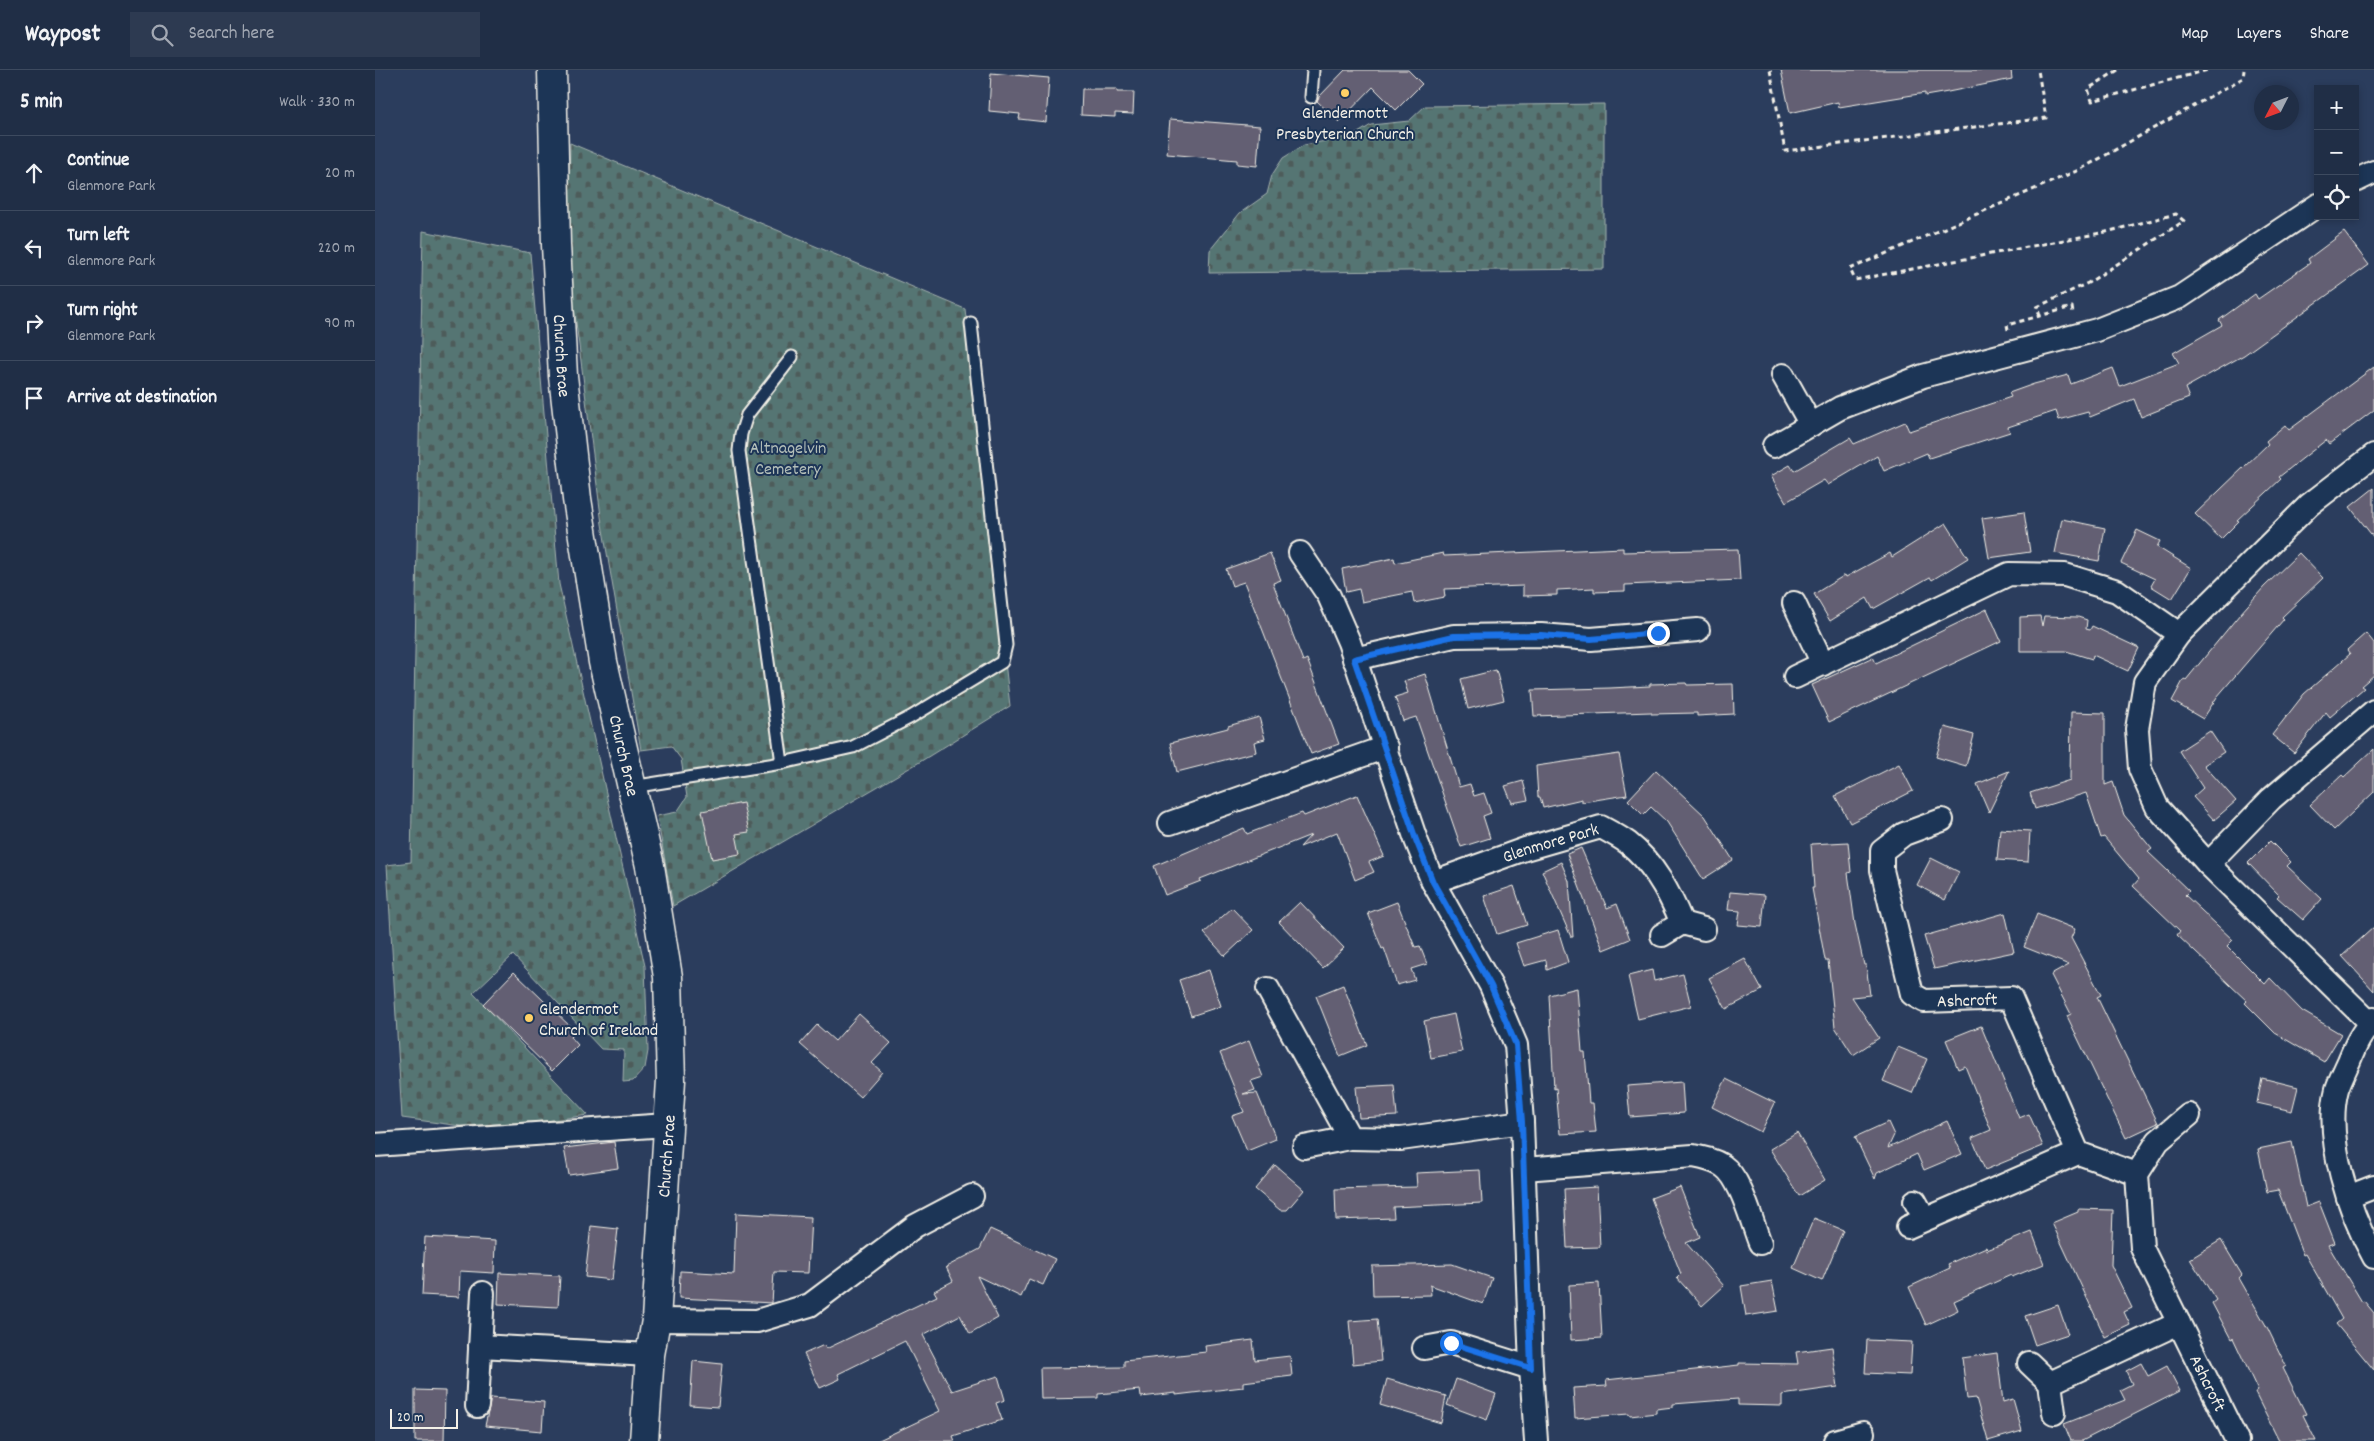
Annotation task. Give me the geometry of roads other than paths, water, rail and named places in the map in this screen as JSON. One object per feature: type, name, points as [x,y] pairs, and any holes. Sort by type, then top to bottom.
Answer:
[{"type":"main road","name":"Church Brae","points":[[552,70],[556,245],[563,376],[577,499],[603,662],[650,866],[668,977],[671,1080],[656,1320],[650,1355],[644,1441]]},
{"type":"street","points":[[2359,179],[2374,172]]},
{"type":"street","points":[[1774,446],[1840,408],[1923,376],[2097,330],[2157,308],[2181,297],[2314,208]]},
{"type":"street","points":[[1783,375],[1811,425]]},
{"type":"street","points":[[2374,455],[2309,504],[2179,634],[2145,682],[2137,729],[2141,769],[2157,806],[2208,864],[2372,1021],[2361,1032],[2337,1090],[2333,1137],[2348,1197],[2361,1235],[2374,1257]]},
{"type":"street","points":[[1301,553],[1329,596],[1354,659],[1386,747],[1416,840],[1433,882],[1491,986],[1516,1045],[1522,1122],[1531,1368],[1537,1441]]},
{"type":"street","points":[[1795,678],[2009,574],[2065,575],[2117,591],[2179,634]]},
{"type":"street","points":[[1793,603],[1823,664]]},
{"type":"street","points":[[1354,659],[1454,636],[1541,635],[1591,639],[1697,630]]},
{"type":"street","points":[[2208,864],[2271,800],[2374,712]]},
{"type":"street","points":[[1170,823],[1386,747]]},
{"type":"street","name":"Ashcroft","points":[[1942,820],[1904,834],[1882,851],[1882,870],[1912,994],[1924,1001],[2011,998],[2078,1153]]},
{"type":"street","name":"Glenmore Park","points":[[1433,882],[1525,849],[1601,827],[1628,842],[1647,862],[1672,899],[1682,924]]},
{"type":"street","points":[[1662,935],[1682,924],[1704,929]]},
{"type":"street","points":[[1268,989],[1349,1138]]},
{"type":"street","points":[[1916,1216],[2078,1153],[2137,1174],[2158,1141],[2189,1115]]},
{"type":"street","points":[[1304,1147],[1349,1138],[1401,1139],[1522,1122]]},
{"type":"street","points":[[375,1144],[667,1125]]},
{"type":"street","points":[[1524,1169],[1693,1156],[1714,1160],[1725,1167],[1733,1176],[1760,1243]]},
{"type":"street","name":"Ashcroft","points":[[2137,1174],[2142,1248],[2237,1441]]},
{"type":"street","points":[[2348,1197],[2374,1187]]},
{"type":"street","points":[[656,1320],[757,1321],[810,1305],[915,1226],[972,1196]]},
{"type":"street","points":[[477,1406],[483,1292]]},
{"type":"street","points":[[2050,1383],[2179,1323]]},
{"type":"street","points":[[1424,1348],[1451,1343],[1531,1368]]},
{"type":"street","points":[[480,1346],[650,1355]]},
{"type":"street","points":[[2029,1363],[2050,1383],[2054,1413]]},
{"type":"street","points":[[1835,1441],[1863,1433]]},
{"type":"lane","points":[[1311,97],[1313,70]]},
{"type":"lane","points":[[632,787],[782,763],[853,747],[911,716],[1002,662],[1006,645],[971,323]]},
{"type":"lane","points":[[782,763],[739,451],[741,434],[747,415],[792,356]]},
{"type":"place","name":"Glendermott Presbyterian Church","points":[[1345,93]]},
{"type":"place","name":"Glendermot Church of Ireland","points":[[529,1018]]},
{"type":"park label","name":"Altnagelvin Cemetery","points":[[788,457]]}]
